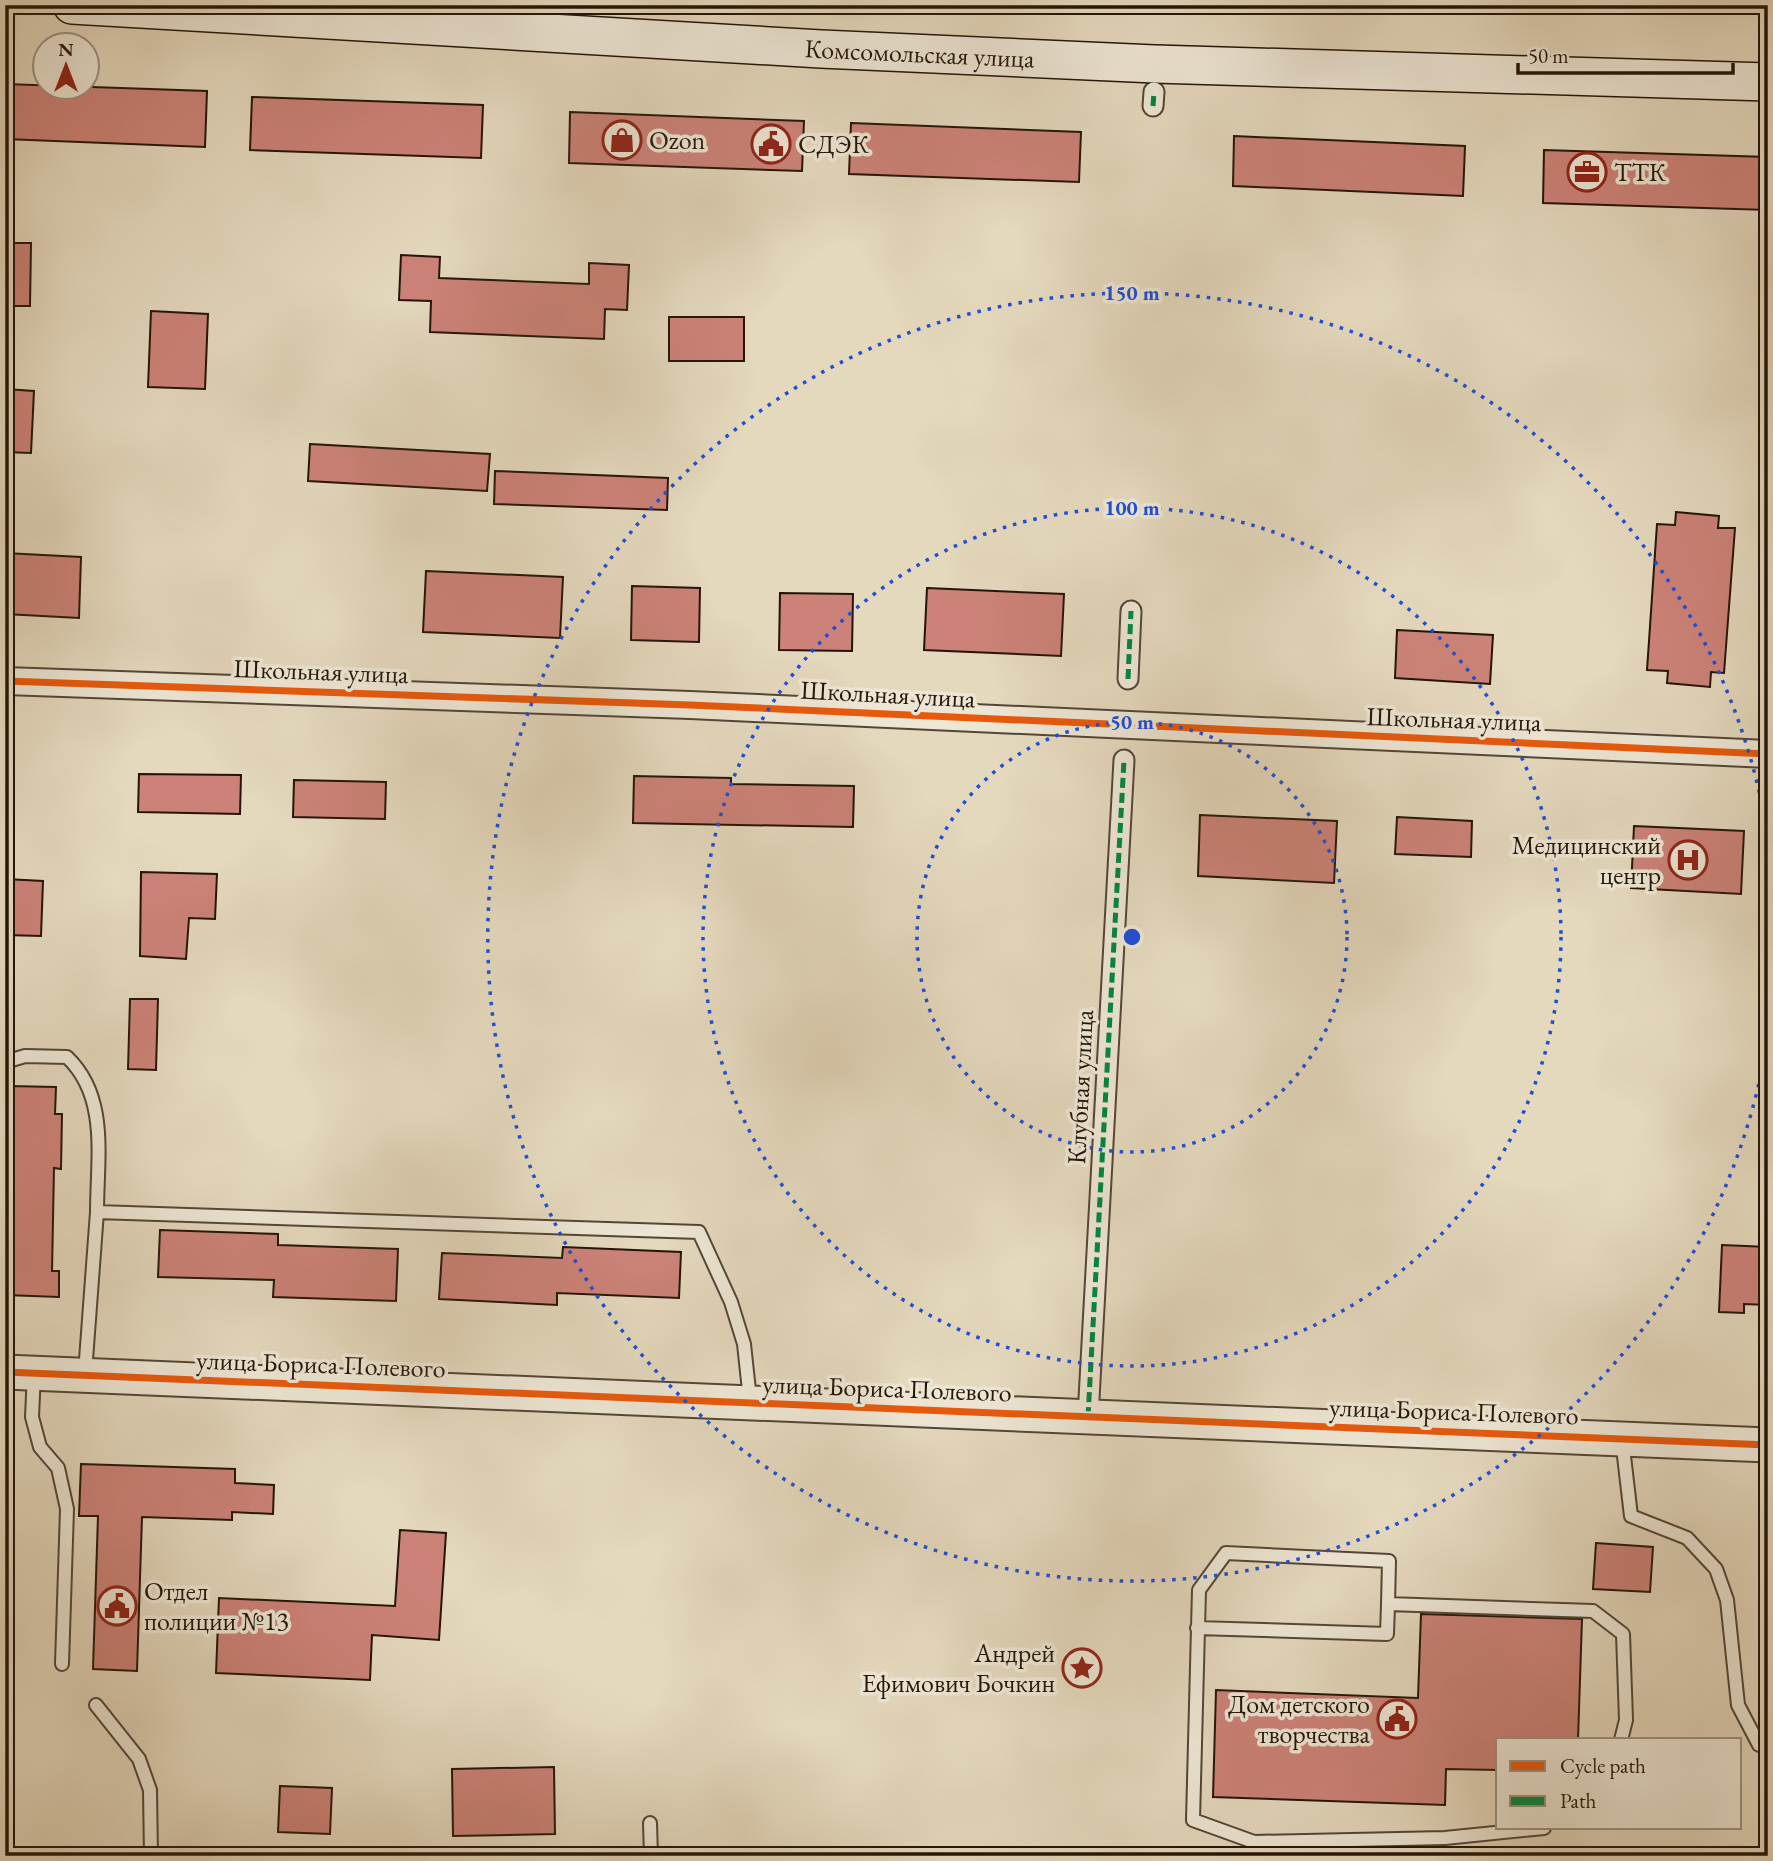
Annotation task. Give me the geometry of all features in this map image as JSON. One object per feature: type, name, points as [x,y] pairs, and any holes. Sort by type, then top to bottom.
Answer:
[{"type":"main road","name":"Комсомольская улица","points":[[72,5],[849,50],[1155,64],[1768,82]]},
{"type":"street","points":[[1128,679],[1131,611]]},
{"type":"street","name":"Школьная улица","points":[[5,681],[690,705],[1768,754]]},
{"type":"street","name":"Клубная улица","points":[[1088,1418],[1124,760]]},
{"type":"street","name":"улица Бориса Полевого","points":[[20,1373],[1768,1445]]},
{"type":"lane","points":[[5,1062],[26,1056],[67,1057],[90,1086],[97,1107],[97,1212],[85,1375]]},
{"type":"lane","points":[[97,1212],[699,1232],[731,1302],[744,1344],[750,1404]]},
{"type":"lane","points":[[20,1373],[40,1447],[58,1468],[67,1509],[62,1664]]},
{"type":"lane","points":[[1622,1438],[1631,1516],[1687,1538],[1716,1569],[1727,1600],[1738,1705],[1759,1745],[1768,1747]]},
{"type":"lane","points":[[1197,1628],[1387,1634],[1389,1561],[1226,1553],[1199,1590],[1197,1628],[1193,1820],[1254,1842],[1445,1838],[1535,1829]]},
{"type":"lane","points":[[1388,1604],[1593,1611],[1623,1634],[1626,1720],[1622,1738]]},
{"type":"lane","points":[[96,1705],[139,1759],[149,1790],[151,1856]]},
{"type":"lane","points":[[650,1824],[651,1856]]},
{"type":"lane","points":[[1254,1842],[1254,1856]]},
{"type":"building","points":[[5,84],[32,85],[32,102],[102,102],[102,87],[207,91],[205,147],[5,139]]},
{"type":"building","points":[[252,97],[483,105],[481,158],[250,150]]},
{"type":"building","points":[[570,112],[804,121],[802,171],[569,163]]},
{"type":"building","points":[[851,123],[1081,132],[1079,182],[849,174]]},
{"type":"building","points":[[1234,136],[1465,146],[1463,196],[1233,186]]},
{"type":"building","points":[[1544,150],[1768,157],[1768,210],[1543,203]]},
{"type":"building","points":[[5,243],[31,243],[30,306],[5,306]]},
{"type":"building","points":[[401,255],[440,257],[439,278],[589,284],[589,263],[629,265],[627,310],[605,309],[604,339],[430,332],[431,301],[399,300]]},
{"type":"building","points":[[151,311],[208,314],[205,389],[148,387]]},
{"type":"building","points":[[669,317],[744,317],[744,361],[669,361]]},
{"type":"building","points":[[5,389],[34,391],[31,453],[5,452]]},
{"type":"building","points":[[310,444],[490,454],[487,491],[308,481]]},
{"type":"building","points":[[495,471],[668,478],[667,510],[494,504]]},
{"type":"building","points":[[1676,512],[1719,516],[1718,528],[1735,528],[1724,673],[1711,672],[1710,687],[1667,683],[1668,671],[1647,670],[1657,524],[1675,525]]},
{"type":"building","points":[[5,553],[81,557],[79,618],[5,614]]},
{"type":"building","points":[[426,571],[563,577],[560,638],[423,632]]},
{"type":"building","points":[[632,586],[700,588],[699,642],[631,640]]},
{"type":"building","points":[[927,588],[1064,594],[1061,656],[924,650]]},
{"type":"building","points":[[780,593],[853,594],[852,651],[779,650]]},
{"type":"building","points":[[1397,630],[1493,635],[1490,684],[1395,678]]},
{"type":"building","points":[[139,774],[241,775],[240,814],[138,812]]},
{"type":"building","points":[[634,776],[731,778],[731,784],[854,786],[853,827],[633,823]]},
{"type":"building","points":[[294,780],[386,782],[385,819],[293,817]]},
{"type":"building","points":[[1200,815],[1337,821],[1334,883],[1198,876]]},
{"type":"building","points":[[1397,817],[1472,821],[1471,857],[1395,854]]},
{"type":"building","name":"Медицинский центр","points":[[1634,826],[1744,831],[1741,894],[1631,888]]},
{"type":"building","points":[[141,872],[217,874],[215,919],[189,918],[186,959],[140,956]]},
{"type":"building","points":[[5,879],[43,881],[41,936],[5,935]]},
{"type":"building","points":[[130,999],[158,999],[156,1070],[128,1069]]},
{"type":"building","points":[[9,1086],[56,1087],[55,1114],[62,1114],[61,1169],[54,1168],[52,1271],[59,1271],[59,1297],[5,1295]]},
{"type":"building","points":[[160,1230],[278,1234],[278,1245],[398,1249],[396,1301],[273,1297],[274,1280],[158,1277]]},
{"type":"building","points":[[1722,1245],[1768,1247],[1768,1305],[1744,1304],[1744,1313],[1719,1312]]},
{"type":"building","points":[[563,1247],[681,1252],[679,1298],[557,1293],[557,1305],[439,1299],[442,1253],[562,1258]]},
{"type":"building","name":"Отдел полиции №13","points":[[81,1464],[235,1469],[235,1483],[274,1485],[273,1514],[232,1512],[232,1520],[142,1517],[137,1671],[93,1669],[98,1516],[79,1516]]},
{"type":"building","points":[[400,1530],[446,1533],[439,1640],[372,1635],[370,1680],[216,1673],[219,1598],[395,1606]]},
{"type":"building","points":[[1596,1543],[1653,1547],[1650,1592],[1593,1589]]},
{"type":"building","name":"Дом детского творчества","points":[[1421,1614],[1582,1619],[1578,1738],[1496,1738],[1496,1770],[1446,1769],[1445,1805],[1213,1797],[1216,1690],[1418,1698]]},
{"type":"building","points":[[554,1767],[555,1834],[453,1836],[452,1769]]},
{"type":"building","points":[[280,1786],[332,1788],[330,1834],[278,1832]]},
{"type":"marked path","points":[[1153,106],[1154,92]]},
{"type":"marked path","points":[[1128,679],[1131,611]]},
{"type":"marked path","points":[[1088,1417],[1124,760]]},
{"type":"cycle path","points":[[5,681],[690,705],[1768,754]]},
{"type":"cycle path","points":[[5,1372],[1768,1445]]},
{"type":"place","name":"Ozon","points":[[622,140]]},
{"type":"place","name":"СДЭК","points":[[771,144]]},
{"type":"place","name":"ТТК","points":[[1587,172]]},
{"type":"place","name":"Медицинский центр","points":[[1688,860]]},
{"type":"place","name":"Отдел полиции №13","points":[[117,1606]]},
{"type":"place","name":"Андрей Ефимович Бочкин","points":[[1082,1668]]},
{"type":"place","name":"Дом детского творчества","points":[[1397,1719]]}]
